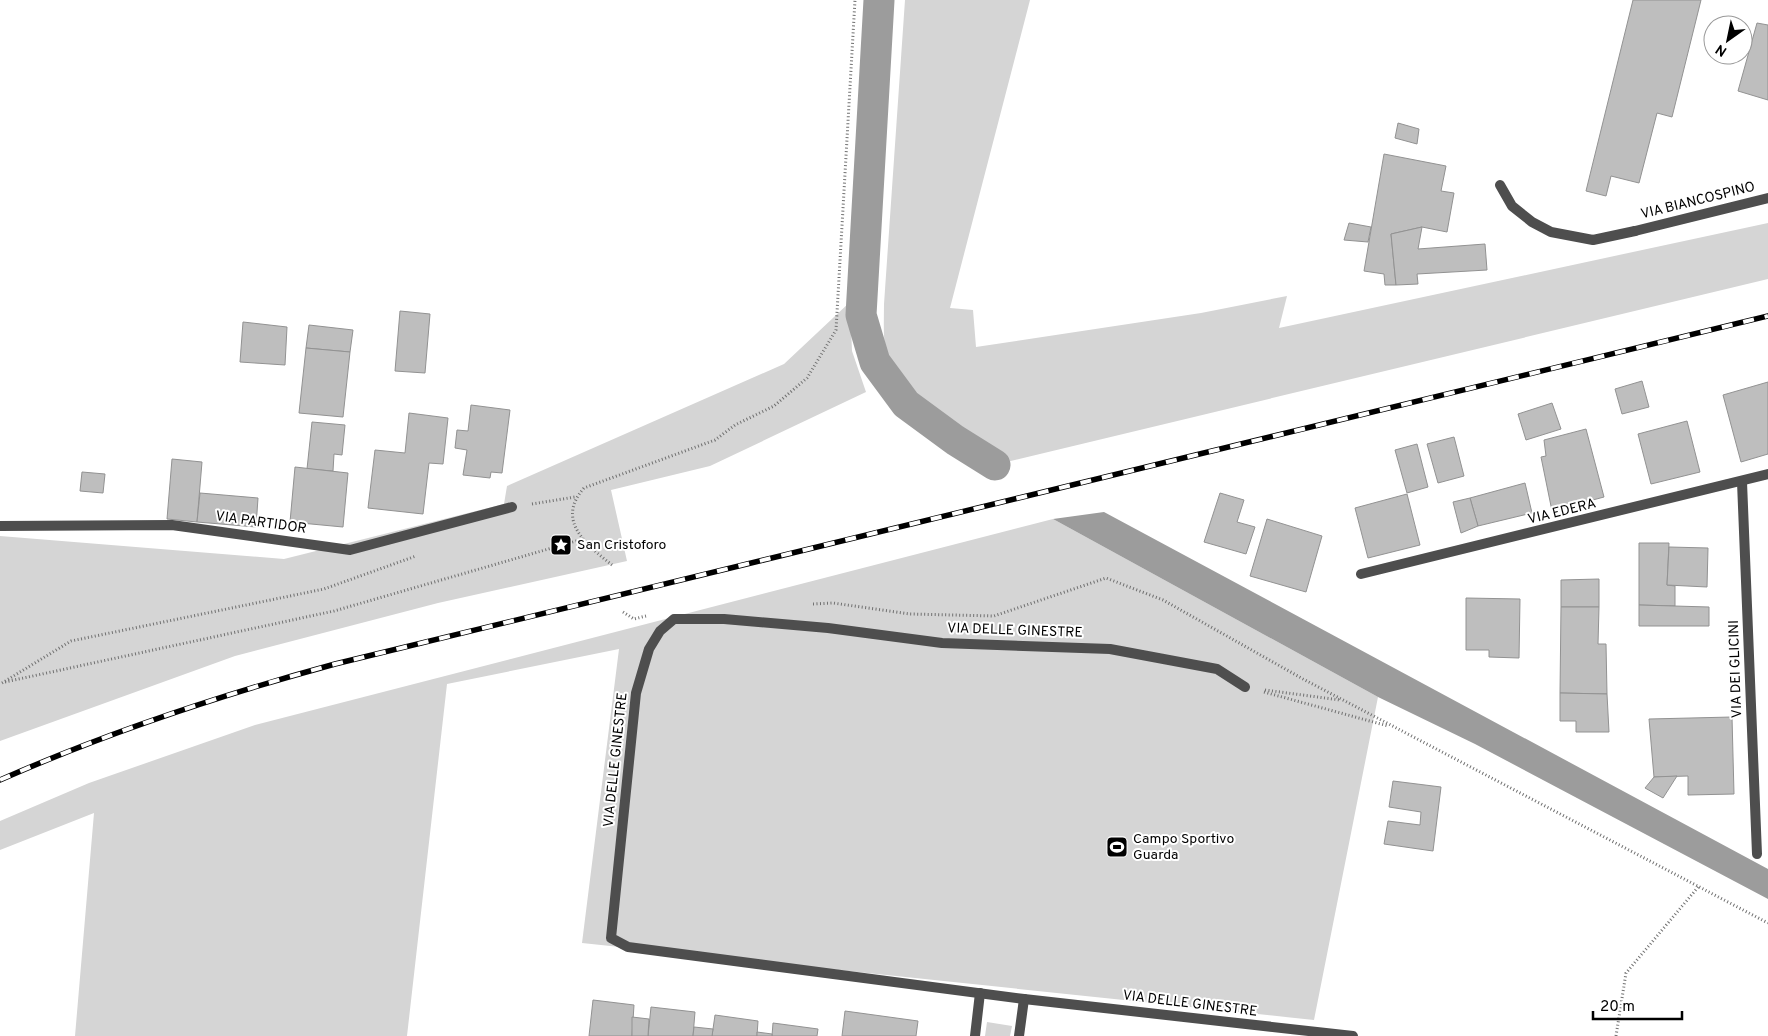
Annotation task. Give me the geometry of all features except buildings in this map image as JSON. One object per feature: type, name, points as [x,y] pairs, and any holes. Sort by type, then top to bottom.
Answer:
[{"type":"street","name":"VIA BIANCOSPINO","points":[[1500,185],[1512,206],[1532,222],[1551,232],[1593,240],[1768,198]]},
{"type":"street","name":"VIA EDERA","points":[[1361,574],[1742,482],[1768,474]]},
{"type":"street","name":"VIA DEI GLICINI","points":[[1742,482],[1757,854]]},
{"type":"street","name":"VIA PARTIDOR","points":[[0,526],[172,525],[350,550],[512,507]]},
{"type":"street","name":"VIA DELLE GINESTRE","points":[[1244,687],[1217,669],[1110,649],[942,642],[828,628],[724,619],[674,619],[660,631],[649,649],[636,692],[611,938],[628,947],[980,993],[1354,1036]]},
{"type":"street","points":[[975,1036],[980,993]]},
{"type":"street","points":[[1019,1036],[1024,998]]},
{"type":"path","points":[[612,565],[583,539],[573,522],[571,510],[576,497],[584,488],[715,440],[734,425],[774,406],[807,378],[836,330],[855,0]]},
{"type":"path","points":[[512,507],[576,497]]},
{"type":"path","points":[[1,683],[334,611],[583,539]]},
{"type":"path","points":[[1,683],[71,641],[324,589],[424,553]]},
{"type":"path","points":[[1244,687],[1345,701]]},
{"type":"path","points":[[1244,687],[1396,728]]},
{"type":"path","points":[[1616,1036],[1626,973],[1699,886]]},
{"type":"shaded area","points":[[905,0],[1030,0],[950,308],[973,310],[976,347],[1201,313],[1287,296],[1279,328],[1768,223],[1768,279],[1002,463],[925,410],[900,383],[891,369],[886,354],[884,304]]},
{"type":"shaded area","points":[[850,302],[852,351],[866,392],[710,466],[611,490],[627,561],[438,603],[235,656],[0,741],[0,536],[284,559],[504,504],[507,486],[784,364]]},
{"type":"shaded area","points":[[1104,512],[1768,869],[1768,899],[1475,744],[1378,697],[1053,519]]},
{"type":"shaded area","points":[[1053,519],[1378,697],[1314,1020],[582,943],[619,649],[447,684],[407,1036],[75,1036],[94,813],[0,850],[0,821],[89,783],[255,725]]},
{"type":"shaded area","points":[[987,1022],[1012,1026],[1010,1036],[985,1036]]},
{"type":"waterway","points":[[879,0],[861,315],[875,362],[906,404],[955,440],[995,465]]},
{"type":"railway","points":[[0,780],[124,730],[250,688],[335,664],[1768,316]]},
{"type":"place","name":"San Cristoforo","points":[[561,545]]},
{"type":"place","name":"Campo Sportivo Guarda","points":[[1117,847]]}]
